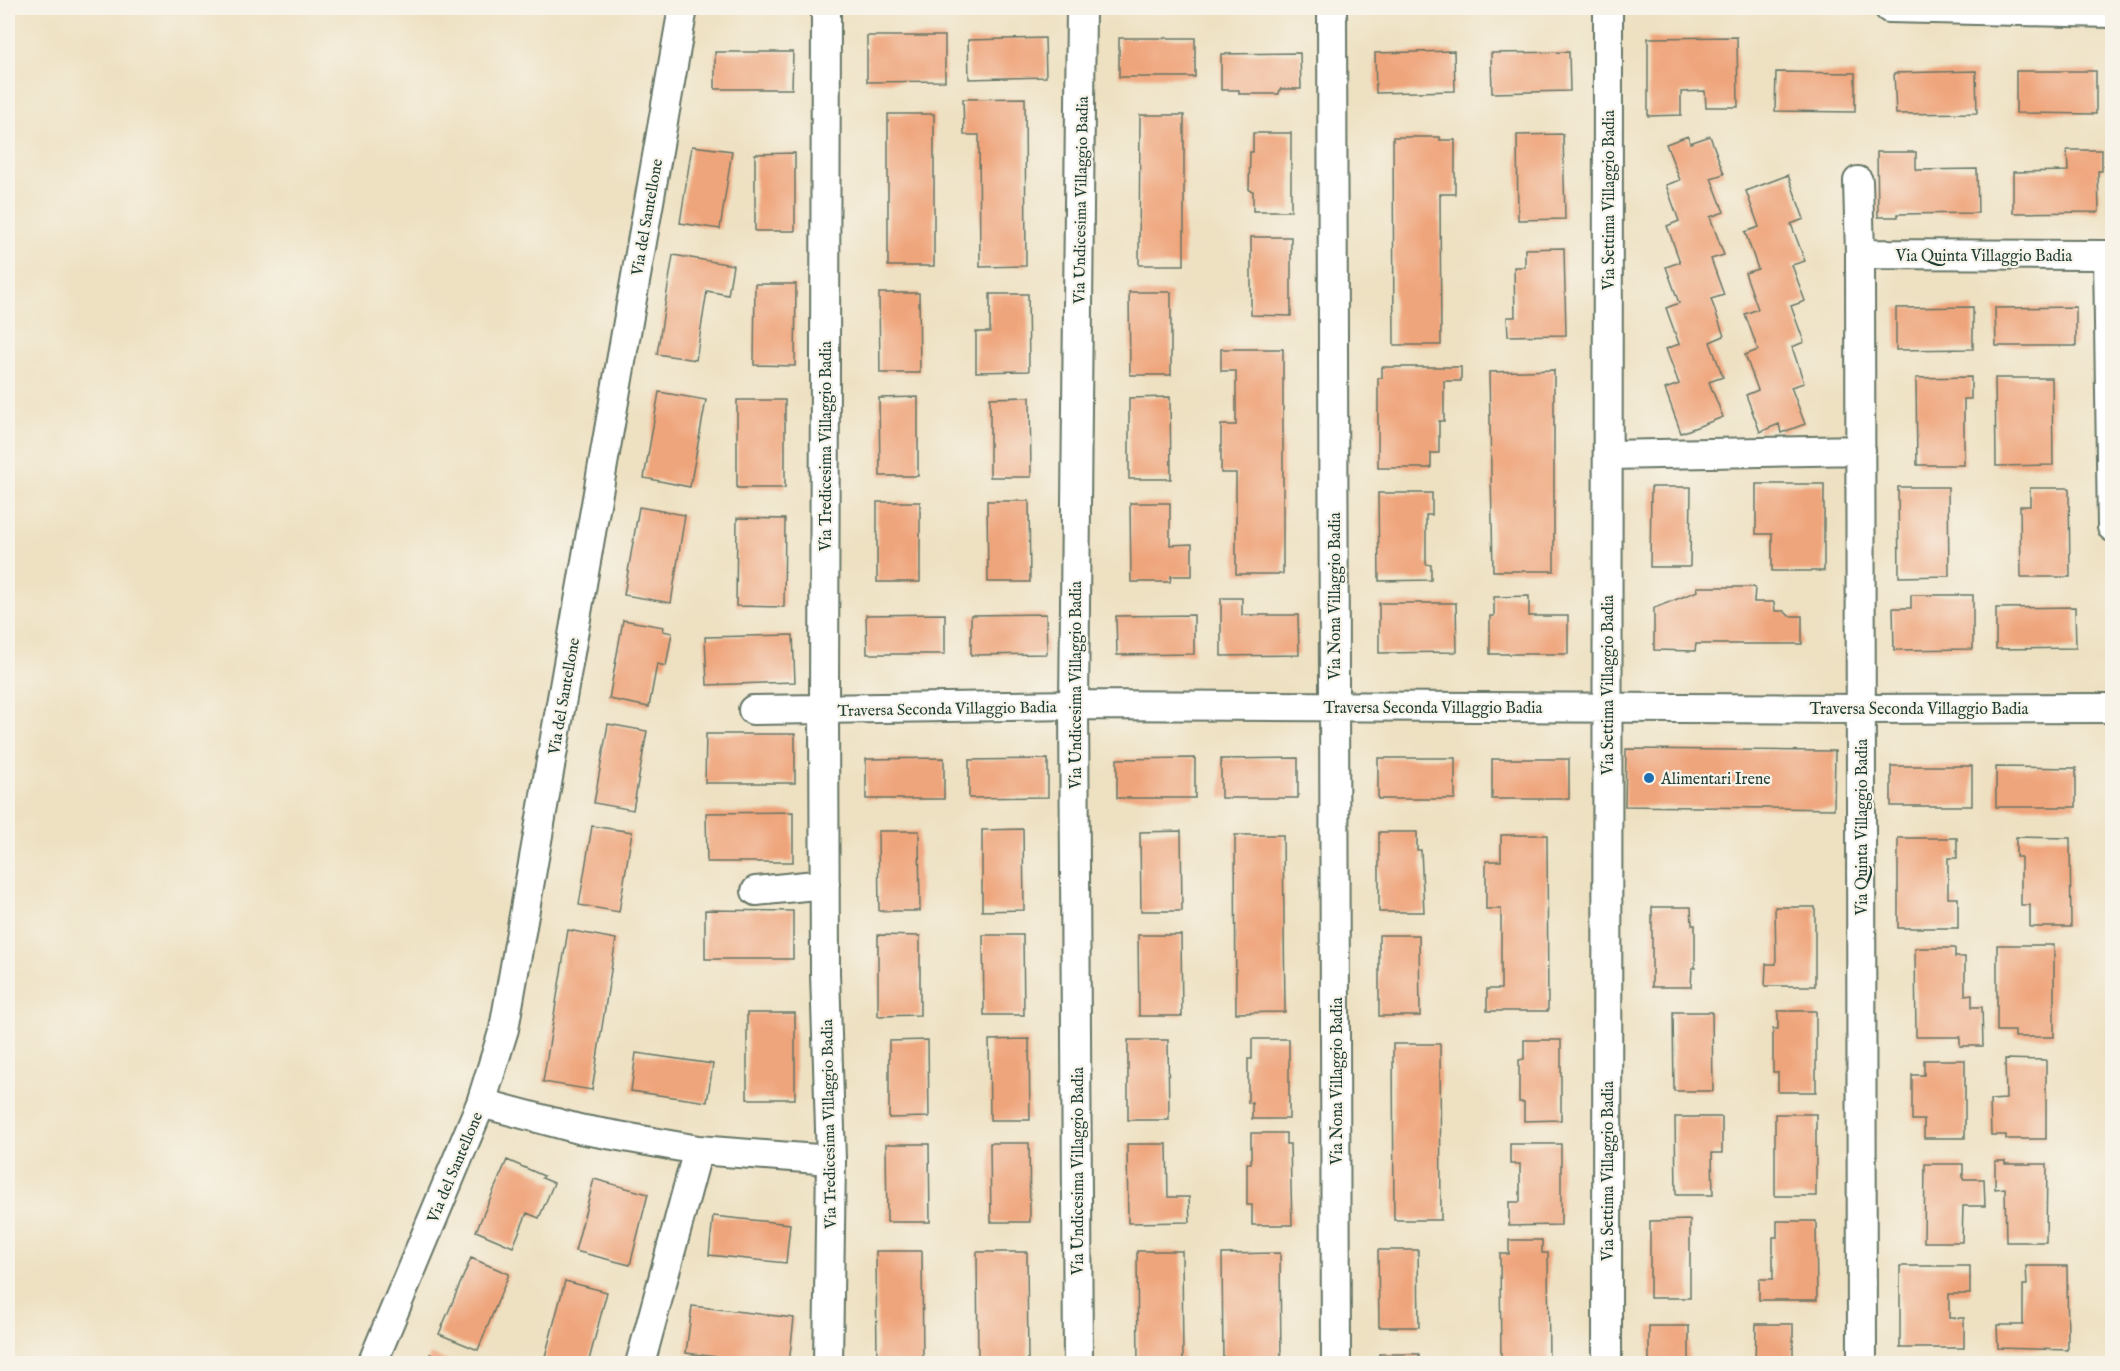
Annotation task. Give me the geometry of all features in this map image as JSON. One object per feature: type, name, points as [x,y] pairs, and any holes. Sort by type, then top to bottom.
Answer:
[{"type":"street","name":"Via del Santellone","points":[[372,1364],[481,1103],[504,1029],[683,8]]},
{"type":"street","name":"Via Tredicesima Villaggio Badia","points":[[826,8],[825,973],[831,1160],[828,1364]]},
{"type":"street","name":"Via Undicesima Villaggio Badia","points":[[1078,1364],[1074,705],[1082,8]]},
{"type":"street","name":"Via Nona Villaggio Badia","points":[[1332,8],[1336,1364]]},
{"type":"street","name":"Via Settima Villaggio Badia","points":[[1607,1364],[1608,8]]},
{"type":"street","points":[[1889,8],[2112,13]]},
{"type":"street","name":"Via Quinta Villaggio Badia","points":[[1858,181],[1861,450],[1862,1364]]},
{"type":"street","name":"Via Quinta Villaggio Badia","points":[[1860,254],[2108,255],[2112,527]]},
{"type":"street","points":[[1608,455],[1861,450]]},
{"type":"street","name":"Traversa Seconda Villaggio Badia","points":[[753,710],[1074,705],[2112,708]]},
{"type":"street","points":[[756,891],[825,884]]},
{"type":"street","points":[[481,1103],[579,1129],[698,1150],[831,1160]]},
{"type":"street","points":[[640,1364],[698,1150]]},
{"type":"building","points":[[867,36],[945,36],[945,81],[867,82]]},
{"type":"building","points":[[1737,37],[1738,107],[1706,107],[1705,91],[1681,92],[1681,115],[1648,116],[1648,38]]},
{"type":"building","points":[[1045,38],[1046,77],[969,79],[968,40]]},
{"type":"building","points":[[1119,38],[1195,38],[1195,77],[1119,77]]},
{"type":"building","points":[[1454,51],[1455,91],[1376,93],[1375,53]]},
{"type":"building","points":[[715,52],[793,52],[792,89],[715,89]]},
{"type":"building","points":[[1569,52],[1570,91],[1492,93],[1491,53]]},
{"type":"building","points":[[1300,53],[1301,89],[1280,89],[1279,94],[1239,94],[1239,90],[1221,90],[1221,54]]},
{"type":"building","points":[[1976,71],[1977,113],[1896,114],[1894,73]]},
{"type":"building","points":[[2016,71],[2096,71],[2096,114],[2016,113]]},
{"type":"building","points":[[1776,72],[1855,73],[1855,112],[1775,111]]},
{"type":"building","points":[[1025,98],[1026,266],[980,267],[979,135],[964,135],[963,99]]},
{"type":"building","points":[[888,114],[934,114],[934,266],[888,266]]},
{"type":"building","points":[[1140,115],[1184,115],[1184,265],[1139,265]]},
{"type":"building","points":[[1253,133],[1291,133],[1291,211],[1253,211],[1253,191],[1249,190]]},
{"type":"building","points":[[1563,134],[1565,219],[1518,220],[1517,135]]},
{"type":"building","points":[[1688,136],[1690,143],[1710,136],[1724,174],[1711,178],[1724,212],[1710,217],[1724,255],[1711,259],[1724,295],[1711,299],[1724,336],[1710,342],[1723,377],[1709,382],[1723,417],[1681,433],[1665,389],[1679,384],[1666,349],[1679,344],[1666,308],[1679,303],[1666,267],[1680,262],[1667,226],[1679,221],[1666,185],[1680,180],[1666,144]]},
{"type":"building","points":[[1393,137],[1440,137],[1440,140],[1455,140],[1455,194],[1440,194],[1441,345],[1394,345]]},
{"type":"building","points":[[692,146],[732,151],[720,229],[680,223]]},
{"type":"building","points":[[2067,150],[2102,150],[2102,171],[2098,171],[2099,212],[2013,213],[2013,172],[2068,171]]},
{"type":"building","points":[[1877,152],[1916,152],[1916,170],[1977,169],[1978,213],[1898,214],[1898,217],[1878,217]]},
{"type":"building","points":[[795,153],[795,231],[755,231],[755,154]]},
{"type":"building","points":[[1788,175],[1804,219],[1791,224],[1805,261],[1792,265],[1805,301],[1791,306],[1804,342],[1792,347],[1804,383],[1791,387],[1805,424],[1781,433],[1779,424],[1760,432],[1746,395],[1758,390],[1745,355],[1758,350],[1745,314],[1758,309],[1745,273],[1758,269],[1745,232],[1759,227],[1746,191]]},
{"type":"building","points":[[1251,237],[1291,237],[1291,316],[1251,315]]},
{"type":"building","points":[[1564,248],[1566,335],[1508,336],[1507,317],[1515,317],[1514,267],[1525,267],[1525,249]]},
{"type":"building","points":[[673,255],[733,265],[728,295],[707,291],[696,360],[657,354]]},
{"type":"building","points":[[755,284],[796,284],[795,366],[754,365]]},
{"type":"building","points":[[1129,292],[1171,292],[1171,375],[1130,375]]},
{"type":"building","points":[[879,293],[919,293],[920,373],[880,373]]},
{"type":"building","points":[[990,294],[1028,294],[1029,371],[976,372],[976,332],[990,332]]},
{"type":"building","points":[[1973,307],[1973,349],[1896,350],[1896,308]]},
{"type":"building","points":[[2076,307],[2076,346],[1996,346],[1995,308]]},
{"type":"building","points":[[1221,349],[1283,349],[1283,574],[1236,574],[1236,473],[1221,473],[1221,425],[1236,425],[1236,371],[1221,371]]},
{"type":"building","points":[[1382,367],[1461,367],[1461,381],[1444,381],[1444,421],[1439,421],[1439,453],[1431,453],[1431,468],[1378,468],[1378,378],[1382,378]]},
{"type":"building","points":[[1554,370],[1554,571],[1493,571],[1489,372]]},
{"type":"building","points":[[1971,377],[1971,399],[1964,399],[1964,465],[1917,465],[1916,378]]},
{"type":"building","points":[[1995,378],[2052,378],[2053,465],[1996,466]]},
{"type":"building","points":[[659,392],[706,400],[690,487],[644,478]]},
{"type":"building","points":[[918,397],[918,476],[880,476],[879,398]]},
{"type":"building","points":[[1030,397],[1031,477],[990,477],[990,398]]},
{"type":"building","points":[[1170,397],[1171,479],[1129,479],[1129,398]]},
{"type":"building","points":[[737,400],[785,400],[785,488],[737,488]]},
{"type":"building","points":[[1756,484],[1824,484],[1824,571],[1772,571],[1772,534],[1756,534]]},
{"type":"building","points":[[1651,487],[1691,487],[1690,567],[1650,567]]},
{"type":"building","points":[[1898,487],[1948,487],[1949,576],[1899,577]]},
{"type":"building","points":[[2030,488],[2069,488],[2070,577],[2021,577],[2020,506],[2030,506]]},
{"type":"building","points":[[1378,493],[1432,493],[1432,515],[1426,515],[1426,564],[1431,565],[1431,580],[1379,581]]},
{"type":"building","points":[[987,501],[1029,501],[1030,582],[988,582]]},
{"type":"building","points":[[877,502],[920,502],[920,582],[877,582]]},
{"type":"building","points":[[1130,503],[1170,503],[1170,545],[1192,544],[1192,576],[1171,576],[1170,582],[1131,582]]},
{"type":"building","points":[[639,507],[685,515],[671,603],[624,595]]},
{"type":"building","points":[[737,518],[785,519],[784,607],[736,606]]},
{"type":"building","points":[[1697,587],[1755,587],[1754,602],[1774,602],[1775,611],[1784,611],[1789,616],[1802,616],[1802,644],[1696,644],[1695,651],[1654,650],[1654,608],[1698,591]]},
{"type":"building","points":[[1911,595],[1973,595],[1973,649],[1894,650],[1893,608],[1911,608]]},
{"type":"building","points":[[1529,596],[1529,616],[1568,616],[1568,654],[1490,654],[1490,616],[1494,616],[1494,597]]},
{"type":"building","points":[[1221,598],[1242,598],[1242,615],[1298,615],[1299,655],[1221,656]]},
{"type":"building","points":[[1379,603],[1456,603],[1457,652],[1379,653]]},
{"type":"building","points":[[2075,607],[2076,648],[1996,649],[1996,608]]},
{"type":"building","points":[[945,614],[945,654],[867,654],[866,615]]},
{"type":"building","points":[[1046,614],[1047,654],[971,655],[971,615]]},
{"type":"building","points":[[1194,615],[1194,654],[1117,655],[1116,616]]},
{"type":"building","points":[[623,620],[664,627],[663,631],[672,633],[666,666],[657,664],[649,707],[609,699]]},
{"type":"building","points":[[793,635],[795,682],[707,685],[705,637]]},
{"type":"building","points":[[608,724],[647,731],[633,810],[594,803]]},
{"type":"building","points":[[706,734],[795,734],[795,783],[705,783]]},
{"type":"building","points":[[1626,749],[1835,751],[1834,809],[1625,806]]},
{"type":"building","points":[[944,758],[944,799],[866,799],[866,759]]},
{"type":"building","points":[[1195,758],[1195,798],[1117,798],[1117,759]]},
{"type":"building","points":[[1298,758],[1298,798],[1221,798],[1221,759]]},
{"type":"building","points":[[1378,758],[1455,758],[1455,799],[1378,799]]},
{"type":"building","points":[[1048,759],[1048,797],[969,798],[969,760]]},
{"type":"building","points":[[1492,759],[1569,759],[1569,799],[1492,799]]},
{"type":"building","points":[[1891,766],[1972,766],[1972,806],[1891,806]]},
{"type":"building","points":[[1996,767],[2076,768],[2076,807],[1996,807]]},
{"type":"building","points":[[793,812],[793,862],[707,862],[706,813]]},
{"type":"building","points":[[592,826],[632,832],[619,912],[579,905]]},
{"type":"building","points":[[1023,829],[1024,910],[982,911],[982,830]]},
{"type":"building","points":[[878,831],[919,831],[920,911],[879,911]]},
{"type":"building","points":[[1181,831],[1182,911],[1141,911],[1140,832]]},
{"type":"building","points":[[1379,832],[1417,832],[1417,850],[1421,850],[1424,912],[1379,912]]},
{"type":"building","points":[[1235,835],[1283,835],[1285,1012],[1236,1013]]},
{"type":"building","points":[[1501,835],[1547,835],[1548,1011],[1487,1011],[1487,989],[1501,989],[1501,909],[1486,909],[1486,861],[1501,861]]},
{"type":"building","points":[[2016,837],[2070,838],[2071,927],[2030,927],[2030,905],[2021,905],[2021,857],[2016,857]]},
{"type":"building","points":[[1898,838],[1957,838],[1957,858],[1948,858],[1948,898],[1958,898],[1958,928],[1898,928]]},
{"type":"building","points":[[1652,907],[1691,907],[1692,925],[1695,925],[1695,968],[1692,968],[1691,987],[1652,987]]},
{"type":"building","points":[[1775,907],[1815,907],[1815,986],[1765,986],[1766,964],[1776,964]]},
{"type":"building","points":[[705,910],[793,911],[793,959],[705,959]]},
{"type":"building","points":[[568,930],[616,939],[592,1090],[543,1082]]},
{"type":"building","points":[[878,935],[920,936],[920,1015],[878,1016]]},
{"type":"building","points":[[983,935],[1023,935],[1024,1015],[984,1015]]},
{"type":"building","points":[[1138,935],[1181,935],[1182,1016],[1139,1016]]},
{"type":"building","points":[[1379,935],[1419,935],[1420,1016],[1379,1016]]},
{"type":"building","points":[[1997,945],[2054,945],[2054,1037],[2015,1037],[2015,1031],[1997,1031]]},
{"type":"building","points":[[1915,948],[1955,948],[1955,957],[1965,957],[1965,995],[1972,994],[1972,1007],[1982,1007],[1983,1046],[1960,1046],[1960,1037],[1916,1037]]},
{"type":"building","points":[[1778,1011],[1816,1011],[1816,1092],[1778,1092],[1778,1072],[1773,1072],[1773,1029],[1778,1029]]},
{"type":"building","points":[[1673,1012],[1712,1012],[1713,1091],[1674,1091]]},
{"type":"building","points":[[747,1013],[795,1013],[795,1099],[747,1099]]},
{"type":"building","points":[[1029,1039],[1030,1120],[990,1120],[989,1040]]},
{"type":"building","points":[[1252,1039],[1289,1039],[1289,1119],[1252,1119],[1252,1103],[1248,1103],[1248,1059],[1252,1059]]},
{"type":"building","points":[[928,1040],[929,1117],[889,1118],[889,1041]]},
{"type":"building","points":[[1128,1040],[1168,1040],[1169,1120],[1128,1120]]},
{"type":"building","points":[[1524,1040],[1561,1040],[1561,1120],[1524,1121],[1524,1102],[1519,1102],[1519,1060],[1524,1059]]},
{"type":"building","points":[[1393,1044],[1440,1044],[1441,1220],[1394,1220]]},
{"type":"building","points":[[636,1053],[713,1064],[707,1102],[631,1091]]},
{"type":"building","points":[[2005,1059],[2046,1060],[2046,1139],[2006,1139],[2006,1135],[1991,1135],[1990,1100],[2006,1099]]},
{"type":"building","points":[[1924,1060],[1965,1060],[1965,1138],[1924,1138],[1924,1120],[1912,1120],[1912,1075],[1924,1075]]},
{"type":"building","points":[[1775,1114],[1816,1114],[1816,1196],[1775,1196]]},
{"type":"building","points":[[1675,1117],[1722,1117],[1722,1153],[1712,1153],[1713,1195],[1676,1195]]},
{"type":"building","points":[[1251,1133],[1286,1133],[1286,1144],[1290,1144],[1292,1225],[1252,1225],[1252,1205],[1247,1205],[1247,1163],[1251,1163]]},
{"type":"building","points":[[990,1143],[1029,1143],[1030,1222],[991,1222]]},
{"type":"building","points":[[886,1144],[929,1144],[930,1222],[887,1222]]},
{"type":"building","points":[[1127,1144],[1167,1144],[1168,1197],[1189,1197],[1190,1222],[1128,1223]]},
{"type":"building","points":[[1510,1144],[1561,1144],[1561,1225],[1509,1226],[1509,1202],[1520,1202],[1520,1164],[1510,1164]]},
{"type":"building","points":[[507,1160],[544,1176],[542,1178],[554,1183],[539,1218],[527,1213],[513,1247],[476,1231]]},
{"type":"building","points":[[1995,1161],[2005,1161],[2005,1164],[2047,1164],[2046,1242],[2006,1242],[2005,1188],[1995,1189]]},
{"type":"building","points":[[1925,1164],[1963,1164],[1963,1179],[1984,1179],[1985,1206],[1963,1206],[1962,1242],[1924,1242]]},
{"type":"building","points":[[594,1179],[648,1194],[630,1265],[575,1251]]},
{"type":"building","points":[[713,1216],[790,1224],[786,1263],[709,1255]]},
{"type":"building","points":[[1690,1220],[1690,1298],[1650,1298],[1650,1221]]},
{"type":"building","points":[[1777,1221],[1816,1221],[1817,1300],[1759,1300],[1759,1279],[1773,1279],[1773,1237],[1777,1237]]},
{"type":"building","points":[[1509,1240],[1542,1240],[1542,1253],[1548,1253],[1549,1364],[1501,1364],[1500,1254],[1509,1254]]},
{"type":"building","points":[[1378,1250],[1418,1250],[1419,1327],[1379,1327]]},
{"type":"building","points":[[876,1251],[922,1251],[923,1364],[877,1364]]},
{"type":"building","points":[[1137,1251],[1182,1251],[1183,1364],[1138,1364]]},
{"type":"building","points":[[977,1252],[1027,1252],[1028,1364],[978,1364]]},
{"type":"building","points":[[1280,1253],[1281,1364],[1223,1364],[1222,1254]]},
{"type":"building","points":[[471,1258],[509,1274],[478,1350],[439,1334]]},
{"type":"building","points":[[1900,1266],[1970,1266],[1970,1294],[1949,1294],[1949,1318],[1964,1318],[1964,1348],[1900,1348]]},
{"type":"building","points":[[2026,1266],[2067,1266],[2068,1350],[1998,1348],[1997,1325],[2023,1325],[2023,1285],[2027,1285]]},
{"type":"building","points":[[565,1281],[607,1292],[588,1364],[543,1364]]},
{"type":"building","points":[[692,1306],[794,1318],[789,1364],[771,1364],[686,1353]]},
{"type":"building","points":[[1756,1324],[1793,1324],[1793,1364],[1755,1364]]},
{"type":"building","points":[[1649,1326],[1689,1326],[1689,1364],[1649,1364]]},
{"type":"building","points":[[430,1354],[453,1363],[453,1364],[426,1364]]},
{"type":"building","points":[[1379,1354],[1419,1354],[1419,1364],[1379,1364]]},
{"type":"place","name":"Alimentari Irene","points":[[1649,778]]}]
